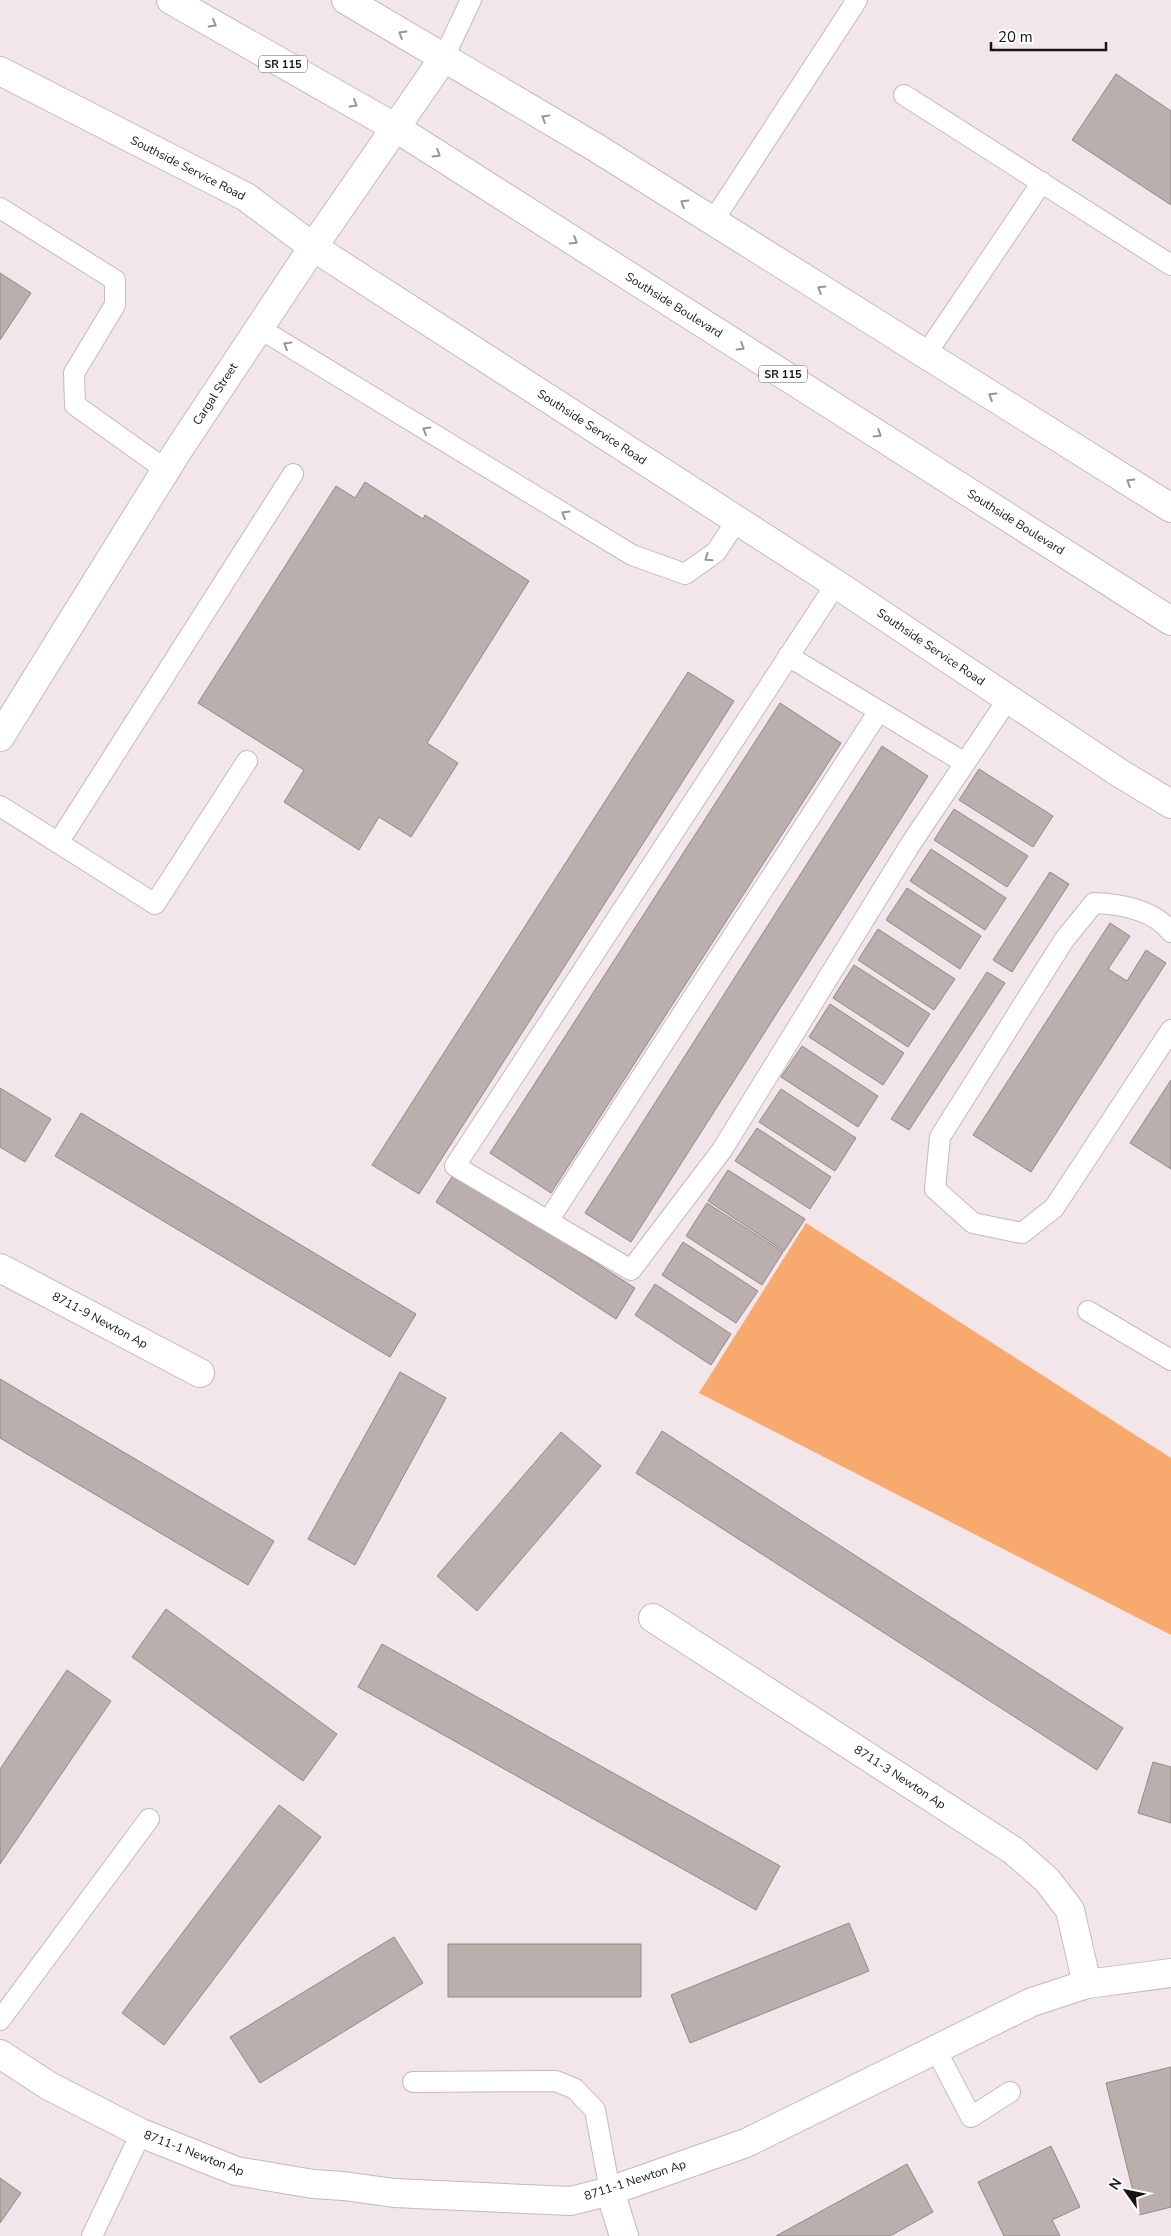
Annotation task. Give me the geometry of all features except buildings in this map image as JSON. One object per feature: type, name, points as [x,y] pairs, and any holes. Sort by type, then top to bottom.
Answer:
[{"type":"main road","name":"Southside Boulevard","points":[[171,0],[396,128],[1171,621]]},
{"type":"main road","points":[[346,0],[595,147],[1171,508]]},
{"type":"main road","name":"Cargal Street","points":[[0,737],[166,470],[258,328],[443,59]]},
{"type":"main road","name":"Southside Service Road","points":[[0,71],[246,198],[313,247],[836,584],[1120,774],[1171,804]]},
{"type":"main road","name":"8711-9 Newton Ap","points":[[0,1268],[200,1373]]},
{"type":"main road","name":"8711-3 Newton Ap","points":[[653,1618],[1014,1851],[1035,1868],[1070,1910],[1087,1984]]},
{"type":"main road","name":"8711-1 Newton Ap","points":[[0,2054],[49,2086],[141,2133],[236,2171],[313,2184],[394,2193],[571,2201],[610,2191],[746,2143],[1032,2002],[1087,1984],[1171,1973]]},
{"type":"main road","points":[[610,2191],[624,2236]]},
{"type":"lane","points":[[443,59],[471,0]]},
{"type":"lane","points":[[713,221],[856,0]]},
{"type":"lane","points":[[904,95],[1171,265]]},
{"type":"lane","points":[[926,354],[1042,182]]},
{"type":"lane","points":[[0,208],[115,280],[115,305],[74,374],[75,405],[166,470]]},
{"type":"lane","points":[[258,328],[632,555],[685,574],[716,552],[737,520]]},
{"type":"lane","points":[[58,842],[293,474]]},
{"type":"lane","points":[[836,584],[455,1166],[631,1270],[722,1150],[910,845],[1008,699]]},
{"type":"lane","points":[[788,656],[965,763]]},
{"type":"lane","points":[[548,1221],[879,711]]},
{"type":"lane","points":[[0,806],[155,904],[247,761]]},
{"type":"lane","points":[[1171,932],[1164,923],[1125,905],[1094,903],[1064,940],[940,1137],[935,1189],[973,1223],[1022,1233],[1054,1208],[1171,1030]]},
{"type":"lane","points":[[1088,1311],[1171,1360]]},
{"type":"lane","points":[[0,2020],[149,1819]]},
{"type":"lane","points":[[936,2050],[970,2117],[1010,2092]]},
{"type":"lane","points":[[414,2082],[556,2081],[575,2089],[595,2110],[610,2191]]},
{"type":"lane","points":[[92,2236],[141,2133]]},
{"type":"shaded area","points":[[806,1223],[1171,1458],[1171,1635],[699,1393]]}]
